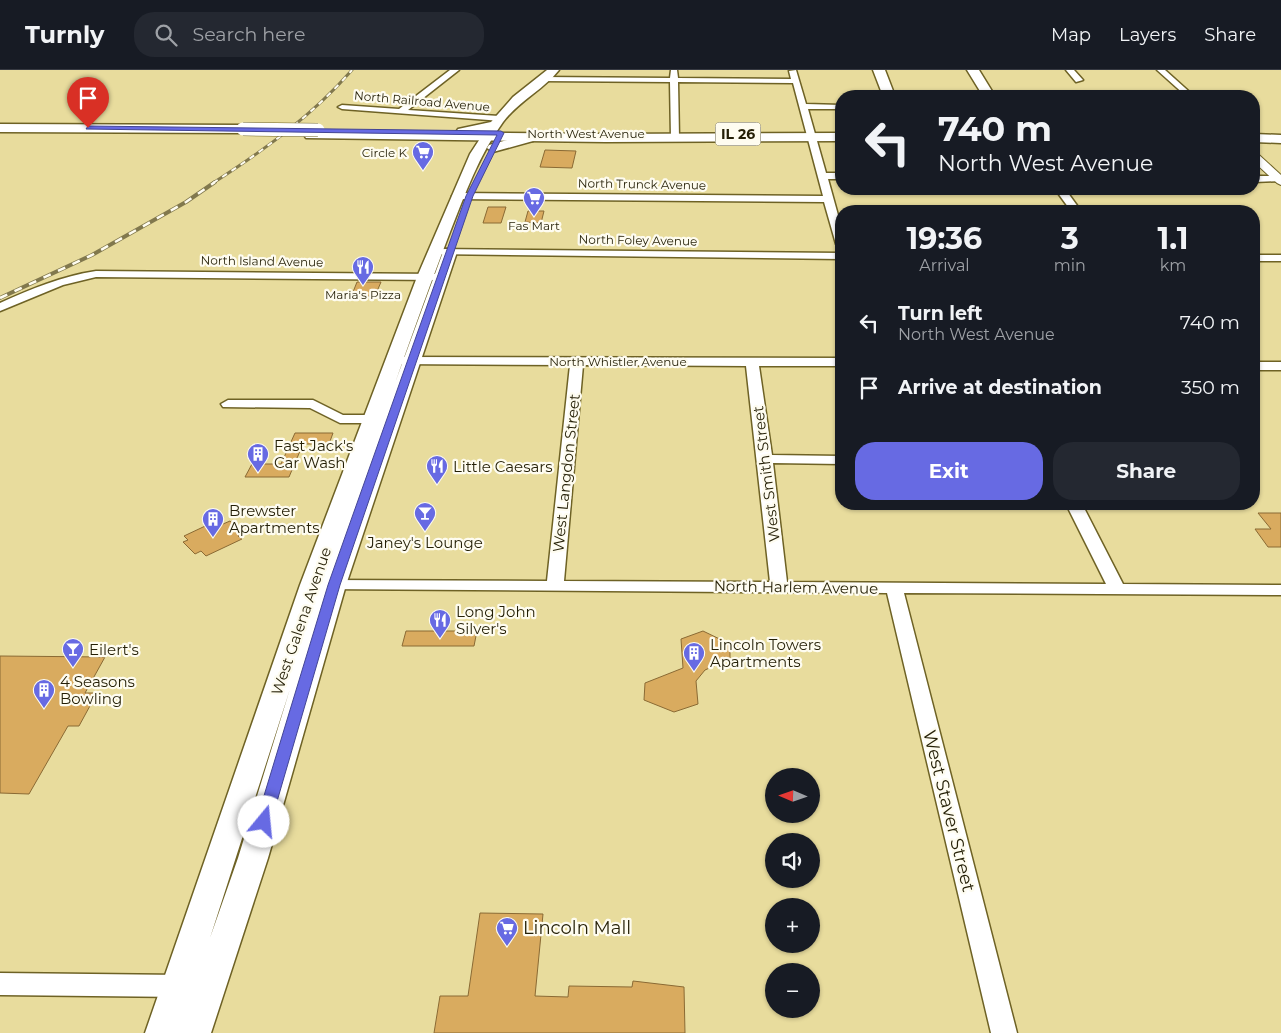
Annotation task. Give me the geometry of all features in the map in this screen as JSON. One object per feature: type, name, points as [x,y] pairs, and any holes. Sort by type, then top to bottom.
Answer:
[{"type":"main road","points":[[879,70],[886,90]]},
{"type":"main road","points":[[973,70],[985,90]]},
{"type":"main road","name":"West Galena Avenue","points":[[194,1033],[253,858],[334,585],[404,361],[442,252],[463,196],[494,134],[551,75]]},
{"type":"main road","name":"North West Avenue","points":[[0,128],[239,132]]},
{"type":"main road","name":"North West Avenue","points":[[315,132],[444,136],[494,134]]},
{"type":"main road","name":"North West Avenue","points":[[0,133],[462,132],[530,135],[835,135]]},
{"type":"main road","points":[[1260,138],[1281,139]]},
{"type":"main road","name":"West Galena Avenue","points":[[162,1033],[312,585],[373,419],[404,361]]},
{"type":"street","points":[[401,112],[455,70]]},
{"type":"street","points":[[674,70],[675,136]]},
{"type":"street","points":[[792,70],[835,224]]},
{"type":"street","points":[[1070,70],[1079,80]]},
{"type":"street","points":[[1162,70],[1184,90]]},
{"type":"street","points":[[551,75],[674,80],[795,80]]},
{"type":"street","points":[[802,106],[835,106]]},
{"type":"street","name":"North Railroad Avenue","points":[[342,107],[401,112],[494,134]]},
{"type":"street","points":[[1260,162],[1280,180]]},
{"type":"street","points":[[821,176],[835,176]]},
{"type":"street","points":[[1260,179],[1280,180]]},
{"type":"street","name":"North Trunck Avenue","points":[[463,196],[827,198]]},
{"type":"street","name":"North Foley Avenue","points":[[442,252],[835,256]]},
{"type":"street","points":[[1260,258],[1281,258]]},
{"type":"street","name":"North Island Avenue","points":[[0,307],[53,284],[83,275],[121,272],[433,277]]},
{"type":"street","name":"North Whistler Avenue","points":[[404,361],[835,362]]},
{"type":"street","name":"West Langdon Street","points":[[555,585],[577,361]]},
{"type":"street","name":"West Smith Street","points":[[752,361],[779,587]]},
{"type":"street","points":[[1260,366],[1281,366]]},
{"type":"street","points":[[228,404],[313,404],[340,419],[373,419]]},
{"type":"street","points":[[765,459],[835,460]]},
{"type":"street","points":[[1077,510],[1117,589]]},
{"type":"street","name":"North Harlem Avenue","points":[[312,585],[1281,590]]},
{"type":"street","name":"West Staver Street","points":[[894,588],[1004,1033]]},
{"type":"street","points":[[0,984],[210,987]]},
{"type":"building","points":[[545,150],[576,151],[572,168],[540,167]]},
{"type":"building","points":[[488,207],[506,207],[501,223],[483,223]]},
{"type":"building","name":"Fas Mart","points":[[528,211],[544,211],[541,223],[525,222]]},
{"type":"building","name":"Maria's Pizza","points":[[357,282],[381,282],[375,296],[351,297]]},
{"type":"building","points":[[295,433],[333,433],[329,444],[303,444],[289,477],[245,477],[252,464],[281,464]]},
{"type":"building","points":[[1258,513],[1281,513],[1281,547],[1268,547],[1255,529],[1271,529]]},
{"type":"building","name":"Brewster Apartments","points":[[218,520],[223,524],[230,521],[243,533],[238,536],[242,539],[206,556],[201,551],[195,554],[183,542],[188,540],[184,536]]},
{"type":"building","name":"Long John Silver's","points":[[406,631],[477,631],[474,646],[402,646]]},
{"type":"building","name":"Lincoln Towers Apartments","points":[[703,631],[730,644],[730,659],[705,670],[696,681],[698,704],[674,712],[644,700],[645,683],[683,668],[681,639]]},
{"type":"building","name":"4 Seasons Bowling","points":[[0,656],[105,657],[85,693],[97,693],[79,726],[68,726],[29,794],[0,793]]},
{"type":"building","name":"Lincoln Mall","points":[[480,913],[543,914],[535,996],[568,997],[569,986],[632,987],[633,981],[684,987],[685,1033],[434,1033],[440,996],[468,996]]},
{"type":"railway","points":[[213,183],[287,131],[337,87],[352,70]]},
{"type":"railway","points":[[0,298],[92,255],[186,202],[215,182]]},
{"type":"place","name":"Circle K","points":[[423,171]]},
{"type":"place","name":"Fas Mart","points":[[534,217]]},
{"type":"place","name":"Maria's Pizza","points":[[363,286]]},
{"type":"place","name":"Fast Jack's Car Wash","points":[[258,473]]},
{"type":"place","name":"Little Caesars","points":[[437,485]]},
{"type":"place","name":"Janey's Lounge","points":[[425,532]]},
{"type":"place","name":"Brewster Apartments","points":[[213,538]]},
{"type":"place","name":"Long John Silver's","points":[[440,639]]},
{"type":"place","name":"Eilert's","points":[[73,668]]},
{"type":"place","name":"Lincoln Towers Apartments","points":[[694,672]]},
{"type":"place","name":"4 Seasons Bowling","points":[[44,709]]},
{"type":"place","name":"Lincoln Mall","points":[[507,947]]},
{"type":"route","points":[[88,128],[501,133],[470,196],[334,585],[264,822]]}]
